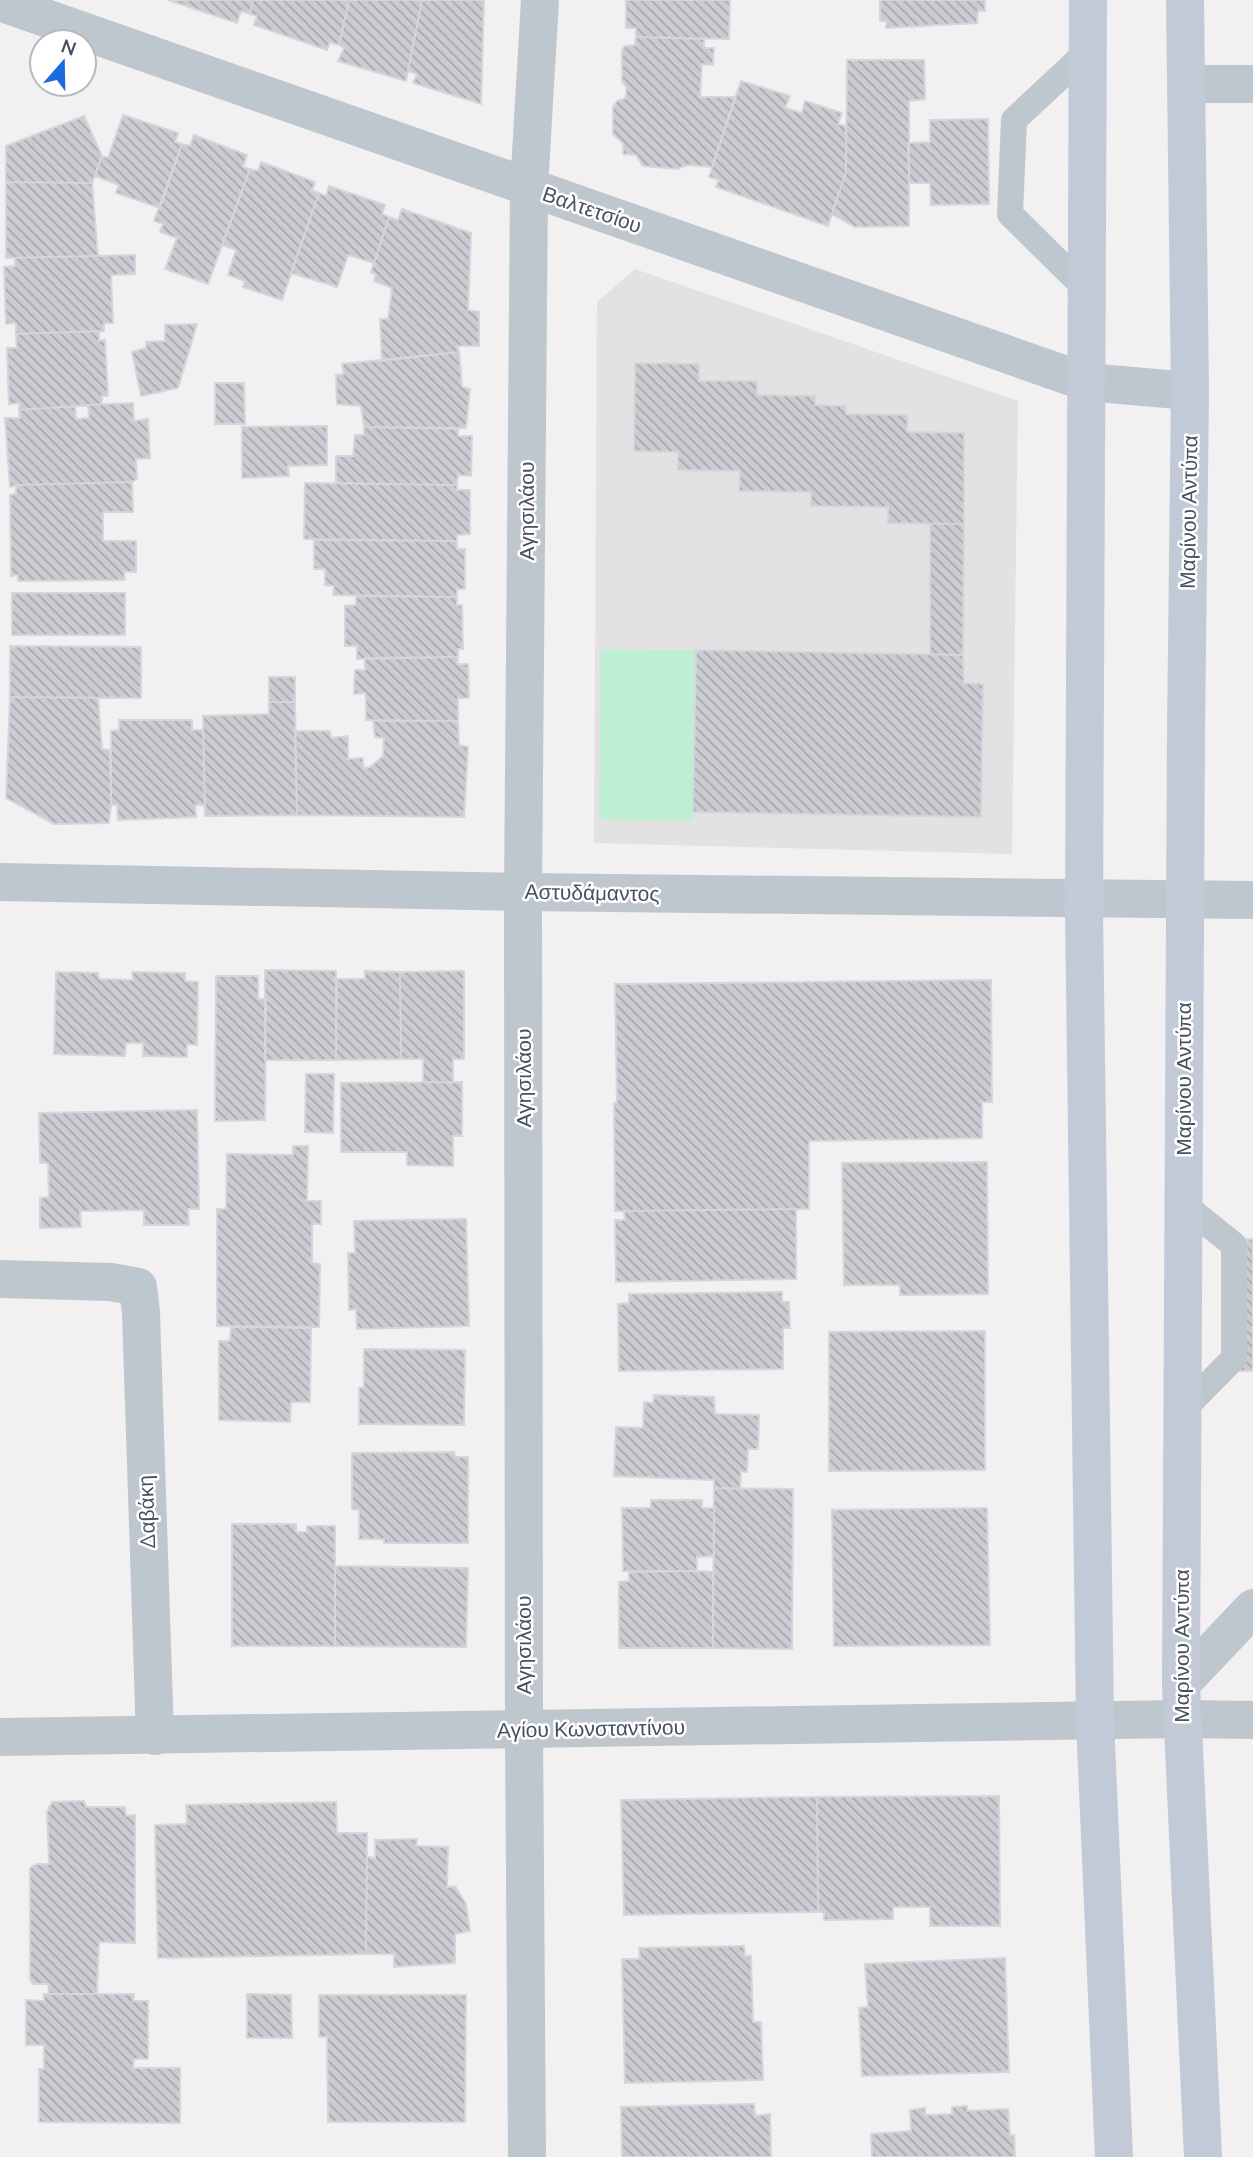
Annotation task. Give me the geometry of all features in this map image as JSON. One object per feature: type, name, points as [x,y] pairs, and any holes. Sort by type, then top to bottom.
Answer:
[{"type":"main road","points":[[1088,0],[1084,899],[1095,1721],[1114,2157]]},
{"type":"main road","name":"Μαρίνου Αντύπα","points":[[1190,4],[1187,84],[1190,391],[1182,1702],[1203,2157]]},
{"type":"street","name":"Αγησιλάου","points":[[527,2157],[523,892],[529,188],[540,0]]},
{"type":"street","name":"Βαλτετσίου","points":[[0,2],[1086,382],[1190,391]]},
{"type":"street","points":[[1187,84],[1253,83]]},
{"type":"street","name":"Αστυδάμαντος","points":[[0,882],[523,892],[1253,900]]},
{"type":"street","name":"Δαβάκη","points":[[0,1279],[111,1282],[138,1287],[155,1736]]},
{"type":"street","points":[[1182,1702],[1253,1608]]},
{"type":"street","name":"Αγίου Κωνσταντίνου","points":[[0,1737],[1095,1721],[1182,1702],[1253,1720]]},
{"type":"lane","points":[[1087,290],[1010,214],[1014,120],[1088,51]]},
{"type":"lane","points":[[1182,1411],[1234,1358],[1234,1245],[1183,1204]]},
{"type":"shaded area","points":[[635,269],[1018,401],[1012,854],[594,843],[597,302]]},
{"type":"green space","points":[[601,649],[696,650],[693,821],[599,819]]},
{"type":"building","points":[[168,0],[253,0],[250,14],[241,11],[237,23]]},
{"type":"building","points":[[253,0],[349,0],[339,45],[330,42],[327,50],[254,25],[257,16],[250,14]]},
{"type":"building","points":[[349,0],[422,0],[406,81],[338,61],[344,48],[339,45]]},
{"type":"building","points":[[422,0],[484,0],[481,104],[413,83],[417,74],[408,71]]},
{"type":"building","points":[[626,0],[730,0],[729,39],[636,37],[636,28],[626,28]]},
{"type":"building","points":[[880,0],[985,0],[985,11],[978,11],[977,23],[886,28],[887,21],[880,21]]},
{"type":"building","points":[[636,37],[704,39],[704,48],[714,48],[713,65],[702,64],[700,97],[735,97],[712,167],[687,165],[677,169],[643,166],[636,155],[623,154],[623,143],[613,134],[613,107],[617,101],[626,98],[626,87],[622,81],[622,50],[625,46],[635,45]]},
{"type":"building","points":[[847,60],[924,60],[925,99],[909,101],[909,226],[855,227],[832,214],[846,172]]},
{"type":"building","points":[[741,81],[790,96],[785,108],[802,113],[805,101],[842,113],[838,124],[846,126],[846,172],[828,226],[716,187],[719,180],[709,177]]},
{"type":"building","points":[[123,115],[178,133],[175,142],[182,144],[160,208],[116,193],[119,185],[95,176],[102,156],[108,158]]},
{"type":"building","points":[[84,116],[102,156],[92,183],[6,182],[6,146]]},
{"type":"building","points":[[988,119],[989,204],[931,205],[930,183],[909,183],[908,143],[930,142],[930,120]]},
{"type":"building","points":[[194,135],[247,155],[243,167],[250,169],[208,284],[165,269],[177,238],[160,232],[163,224],[154,221],[182,144],[190,146]]},
{"type":"building","points":[[261,162],[315,182],[312,191],[319,193],[282,300],[243,287],[245,281],[228,275],[236,250],[222,245],[250,169],[258,171]]},
{"type":"building","points":[[6,182],[92,183],[98,256],[6,258]]},
{"type":"building","points":[[329,186],[385,205],[382,214],[389,217],[374,263],[348,255],[337,287],[291,273],[319,193],[326,196]]},
{"type":"building","points":[[402,209],[471,233],[468,310],[479,312],[479,346],[457,346],[459,352],[382,361],[380,319],[388,319],[392,288],[374,281],[376,275],[371,272],[389,217],[398,220]]},
{"type":"building","points":[[135,255],[135,274],[111,275],[113,323],[104,323],[104,331],[16,334],[16,323],[6,324],[4,267],[15,266],[15,258]]},
{"type":"building","points":[[197,324],[178,388],[141,396],[132,352],[146,348],[146,342],[165,341],[165,325]]},
{"type":"building","points":[[99,331],[99,341],[105,340],[108,396],[102,396],[102,404],[19,410],[20,403],[9,404],[7,348],[17,348],[16,334]]},
{"type":"building","points":[[459,352],[462,387],[470,389],[466,428],[364,427],[361,406],[337,404],[336,375],[344,374],[342,364]]},
{"type":"building","points":[[635,363],[699,364],[699,381],[757,381],[757,395],[815,396],[815,405],[846,406],[846,414],[908,415],[907,432],[964,433],[964,524],[888,523],[888,507],[811,506],[811,492],[739,491],[740,471],[678,470],[678,452],[634,451]]},
{"type":"building","points":[[215,383],[244,383],[245,424],[215,424]]},
{"type":"building","points":[[133,403],[134,421],[148,419],[150,458],[136,459],[137,479],[132,482],[10,487],[5,418],[20,418],[19,410],[75,406],[76,419],[89,418],[88,405]]},
{"type":"building","points":[[327,426],[327,465],[288,466],[289,476],[242,478],[242,427]]},
{"type":"building","points":[[364,427],[458,429],[458,436],[472,436],[471,476],[458,475],[457,485],[336,483],[336,456],[353,456],[355,435],[364,435]]},
{"type":"building","points":[[132,482],[133,512],[103,512],[103,541],[136,541],[136,572],[124,572],[125,580],[18,581],[18,575],[11,576],[10,495],[16,494],[16,485]]},
{"type":"building","points":[[305,483],[457,485],[457,490],[470,490],[470,534],[457,535],[457,541],[304,539]]},
{"type":"building","points":[[930,524],[964,524],[963,655],[930,655]]},
{"type":"building","points":[[314,540],[457,541],[457,549],[465,549],[465,589],[457,589],[457,597],[333,595],[334,586],[325,585],[325,569],[314,569]]},
{"type":"building","points":[[12,593],[125,593],[125,635],[12,635]]},
{"type":"building","points":[[356,596],[457,597],[457,605],[462,605],[463,649],[458,649],[458,657],[357,659],[357,646],[345,646],[345,606],[356,605]]},
{"type":"building","points":[[10,646],[141,647],[141,698],[10,697]]},
{"type":"building","points":[[696,650],[963,655],[964,683],[983,684],[981,817],[693,812]]},
{"type":"building","points":[[458,657],[457,664],[468,664],[469,698],[458,698],[458,721],[366,720],[366,693],[354,694],[355,670],[365,670],[365,658]]},
{"type":"building","points":[[269,677],[295,677],[295,702],[269,702]]},
{"type":"building","points":[[10,697],[98,698],[102,749],[110,750],[109,823],[54,824],[6,798]]},
{"type":"building","points":[[269,702],[295,702],[297,815],[205,816],[203,716],[269,714]]},
{"type":"building","points":[[119,720],[192,720],[192,730],[203,730],[205,805],[195,805],[196,817],[118,820],[117,805],[111,805],[111,731],[119,730]]},
{"type":"building","points":[[373,721],[458,721],[459,745],[468,747],[464,817],[297,815],[295,731],[330,731],[331,738],[348,736],[348,759],[363,758],[363,768],[370,767],[383,756],[384,738],[375,737]]},
{"type":"building","points":[[265,970],[336,971],[336,1060],[265,1060]]},
{"type":"building","points":[[365,971],[400,972],[401,1059],[336,1060],[337,979],[365,979]]},
{"type":"building","points":[[464,971],[464,1059],[453,1059],[453,1082],[423,1082],[423,1059],[401,1059],[400,972]]},
{"type":"building","points":[[56,972],[98,973],[99,979],[133,980],[132,972],[185,973],[185,981],[198,982],[197,1045],[187,1044],[187,1057],[143,1056],[143,1043],[126,1043],[125,1056],[54,1054]]},
{"type":"building","points":[[216,976],[258,976],[258,999],[266,999],[265,1120],[215,1121]]},
{"type":"building","points":[[991,980],[992,1102],[982,1102],[982,1138],[809,1141],[809,1209],[615,1211],[615,984]]},
{"type":"building","points":[[306,1074],[334,1074],[333,1133],[305,1132]]},
{"type":"building","points":[[462,1082],[462,1136],[453,1136],[453,1166],[407,1165],[407,1152],[341,1152],[341,1083]]},
{"type":"building","points":[[197,1110],[199,1209],[188,1209],[189,1225],[144,1225],[144,1210],[80,1211],[81,1227],[40,1228],[40,1198],[49,1197],[48,1163],[40,1163],[39,1113]]},
{"type":"building","points":[[293,1146],[308,1146],[307,1201],[321,1201],[321,1224],[312,1224],[312,1263],[320,1264],[319,1327],[217,1326],[217,1209],[226,1209],[227,1154],[293,1155]]},
{"type":"building","points":[[987,1162],[988,1294],[900,1295],[900,1285],[844,1285],[842,1163]]},
{"type":"building","points":[[796,1209],[796,1279],[616,1282],[615,1220],[625,1220],[624,1211]]},
{"type":"building","points":[[466,1219],[469,1326],[357,1329],[356,1309],[349,1310],[348,1253],[355,1253],[354,1221]]},
{"type":"building","points":[[1247,1239],[1253,1239],[1253,1371],[1240,1371]]},
{"type":"building","points":[[782,1292],[782,1302],[789,1302],[790,1328],[783,1328],[783,1369],[619,1371],[618,1304],[629,1303],[629,1294]]},
{"type":"building","points":[[231,1327],[311,1328],[310,1402],[291,1402],[290,1422],[219,1420],[219,1341],[230,1341]]},
{"type":"building","points":[[985,1331],[985,1470],[829,1471],[829,1332]]},
{"type":"building","points":[[364,1349],[465,1350],[464,1425],[359,1424],[359,1388],[364,1388]]},
{"type":"building","points":[[654,1395],[714,1397],[715,1414],[759,1415],[758,1449],[748,1449],[747,1472],[741,1471],[740,1489],[714,1488],[714,1480],[614,1476],[616,1427],[643,1428],[644,1402],[653,1403]]},
{"type":"building","points":[[454,1452],[455,1457],[468,1457],[468,1543],[384,1543],[384,1539],[359,1539],[359,1510],[352,1509],[352,1453]]},
{"type":"building","points":[[714,1488],[793,1489],[792,1649],[713,1648]]},
{"type":"building","points":[[651,1500],[702,1500],[702,1508],[714,1508],[714,1556],[697,1557],[697,1571],[623,1571],[622,1508],[651,1508]]},
{"type":"building","points":[[987,1508],[990,1645],[834,1646],[832,1510]]},
{"type":"building","points":[[232,1524],[296,1524],[296,1532],[307,1532],[307,1526],[335,1526],[335,1646],[232,1646]]},
{"type":"building","points":[[335,1566],[468,1568],[466,1647],[335,1646]]},
{"type":"building","points":[[629,1572],[713,1572],[713,1648],[619,1648],[619,1582],[629,1581]]},
{"type":"building","points":[[999,1796],[1000,1926],[930,1926],[930,1907],[893,1907],[893,1919],[824,1920],[824,1912],[818,1912],[817,1797]]},
{"type":"building","points":[[817,1797],[818,1912],[624,1915],[621,1800]]},
{"type":"building","points":[[84,1801],[86,1807],[125,1807],[126,1816],[135,1815],[135,1943],[99,1942],[97,1994],[49,1994],[48,1984],[33,1984],[30,1979],[30,1868],[36,1864],[49,1864],[47,1812],[52,1802]]},
{"type":"building","points":[[336,1802],[337,1833],[367,1833],[366,1954],[158,1958],[155,1825],[187,1824],[186,1805]]},
{"type":"building","points":[[417,1839],[416,1846],[448,1847],[447,1887],[455,1886],[466,1904],[470,1931],[455,1934],[455,1963],[394,1967],[394,1954],[366,1954],[367,1857],[375,1858],[375,1840]]},
{"type":"building","points":[[744,1946],[745,1956],[751,1956],[753,2022],[761,2022],[763,2080],[625,2083],[622,1959],[640,1959],[639,1948]]},
{"type":"building","points":[[1005,1958],[1009,2072],[862,2076],[859,2008],[868,2007],[865,1964]]},
{"type":"building","points":[[44,1994],[134,1994],[133,2001],[148,2001],[148,2059],[134,2059],[133,2068],[180,2068],[180,2123],[39,2122],[39,2069],[44,2069],[44,2045],[26,2045],[26,2000],[44,2001]]},
{"type":"building","points":[[247,1994],[291,1995],[292,2038],[247,2038]]},
{"type":"building","points":[[319,1995],[466,1995],[465,2122],[328,2122],[327,2037],[319,2037]]},
{"type":"building","points":[[754,2104],[755,2116],[770,2114],[771,2157],[622,2157],[621,2107]]},
{"type":"building","points":[[967,2106],[967,2111],[1008,2109],[1010,2136],[1014,2135],[1015,2157],[872,2157],[871,2134],[911,2131],[910,2110],[925,2108],[925,2115],[952,2114],[952,2107]]}]
